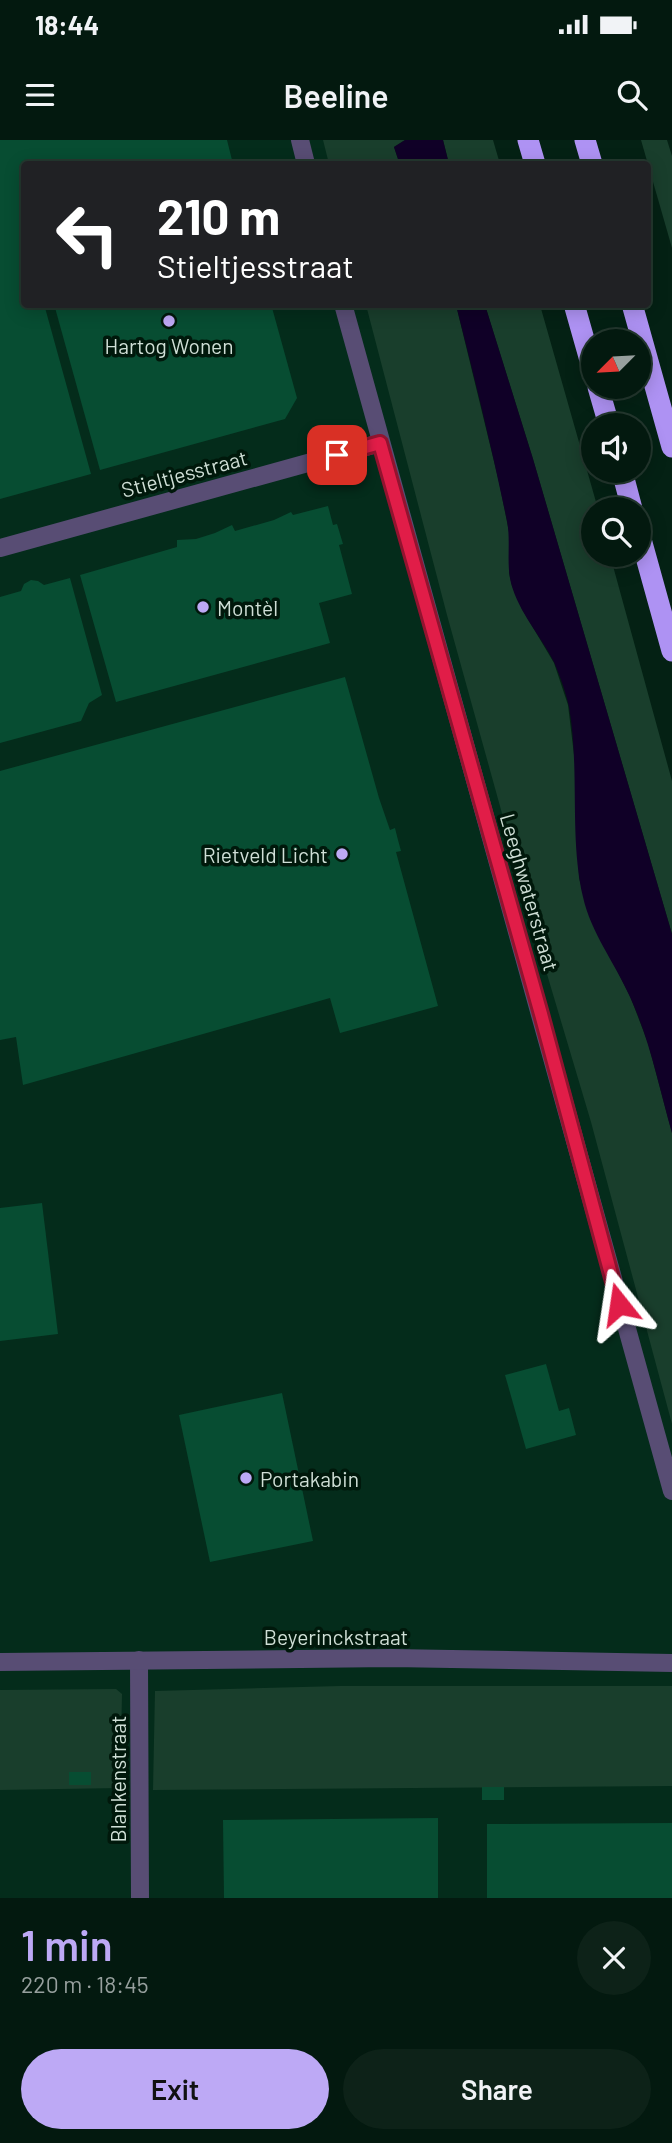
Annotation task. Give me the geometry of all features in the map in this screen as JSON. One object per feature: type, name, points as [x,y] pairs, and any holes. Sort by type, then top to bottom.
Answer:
[{"type":"highway","points":[[528,140],[534,161]]},
{"type":"highway","points":[[585,140],[591,161]]},
{"type":"highway","points":[[576,308],[582,329]]},
{"type":"highway","points":[[633,308],[672,447]]},
{"type":"highway","points":[[649,567],[672,651]]},
{"type":"street","points":[[300,140],[305,161]]},
{"type":"street","name":"Leeghwaterstraat","points":[[344,308],[672,1491]]},
{"type":"street","name":"Stieltjesstraat","points":[[0,548],[380,443]]},
{"type":"street","name":"Beyerinckstraat","points":[[0,1662],[393,1658],[672,1663]]},
{"type":"street","name":"Blankenstraat","points":[[139,1660],[140,1898]]},
{"type":"shaded area","points":[[0,140],[357,140],[362,161],[21,161],[21,308],[401,308],[672,1320],[672,1898],[0,1898]]},
{"type":"shaded area","points":[[323,140],[405,140],[394,147],[399,161],[328,161]]},
{"type":"shaded area","points":[[405,140],[443,140],[448,161],[399,161],[394,147]]},
{"type":"shaded area","points":[[443,140],[493,140],[499,161],[448,161]]},
{"type":"shaded area","points":[[641,140],[667,140],[672,156],[672,248],[651,175],[651,161],[647,161]]},
{"type":"shaded area","points":[[367,308],[457,308],[510,537],[509,573],[512,586],[522,609],[554,663],[568,705],[575,763],[579,878],[591,920],[630,996],[648,1043],[672,1133],[672,1424],[591,1122],[541,954],[447,615]]},
{"type":"shaded area","points":[[457,308],[486,308],[672,934],[672,1133],[637,1013],[592,923],[583,897],[576,851],[574,754],[569,707],[554,662],[525,614],[511,583],[507,521]]},
{"type":"shaded area","points":[[486,308],[541,308],[581,449],[581,483],[591,483],[595,497],[581,497],[581,567],[613,567],[672,781],[672,934]]},
{"type":"shaded area","points":[[340,1686],[672,1686],[672,1786],[153,1790],[155,1691]]},
{"type":"shaded area","points":[[116,1689],[122,1694],[120,1788],[0,1790],[0,1690]]},
{"type":"building","points":[[0,140],[227,140],[232,161],[21,161],[21,308],[45,308],[91,474],[0,499]]},
{"type":"building","points":[[55,308],[272,308],[297,398],[285,419],[100,470]]},
{"type":"building","points":[[328,506],[333,525],[337,524],[343,544],[339,545],[352,594],[319,603],[330,643],[116,702],[80,575],[177,547],[177,540],[196,539],[232,525],[235,531],[274,520],[291,512],[293,515]]},
{"type":"building","points":[[70,578],[102,695],[89,703],[81,721],[0,743],[0,597],[21,591],[24,584],[31,580],[44,585]]},
{"type":"building","points":[[345,677],[379,798],[390,830],[395,828],[401,851],[396,852],[438,1006],[340,1033],[330,998],[23,1085],[16,1037],[0,1040],[0,771]]},
{"type":"building","points":[[42,1203],[58,1334],[0,1341],[0,1208]]},
{"type":"building","points":[[546,1364],[559,1411],[569,1408],[576,1435],[526,1449],[505,1375]]},
{"type":"building","points":[[282,1393],[313,1541],[210,1562],[179,1415]]},
{"type":"building","points":[[69,1772],[91,1772],[91,1785],[69,1785]]},
{"type":"building","points":[[482,1787],[504,1787],[504,1800],[482,1800]]},
{"type":"building","points":[[438,1818],[438,1898],[224,1898],[223,1820]]},
{"type":"building","points":[[672,1823],[672,1898],[487,1898],[487,1824]]},
{"type":"place","name":"Hartog Wonen","points":[[169,321]]},
{"type":"place","name":"Montèl","points":[[203,607]]},
{"type":"place","name":"Rietveld Licht","points":[[342,854]]},
{"type":"place","name":"Portakabin","points":[[246,1478]]},
{"type":"route","points":[[337,455],[380,443],[541,1014],[619,1304]]}]
